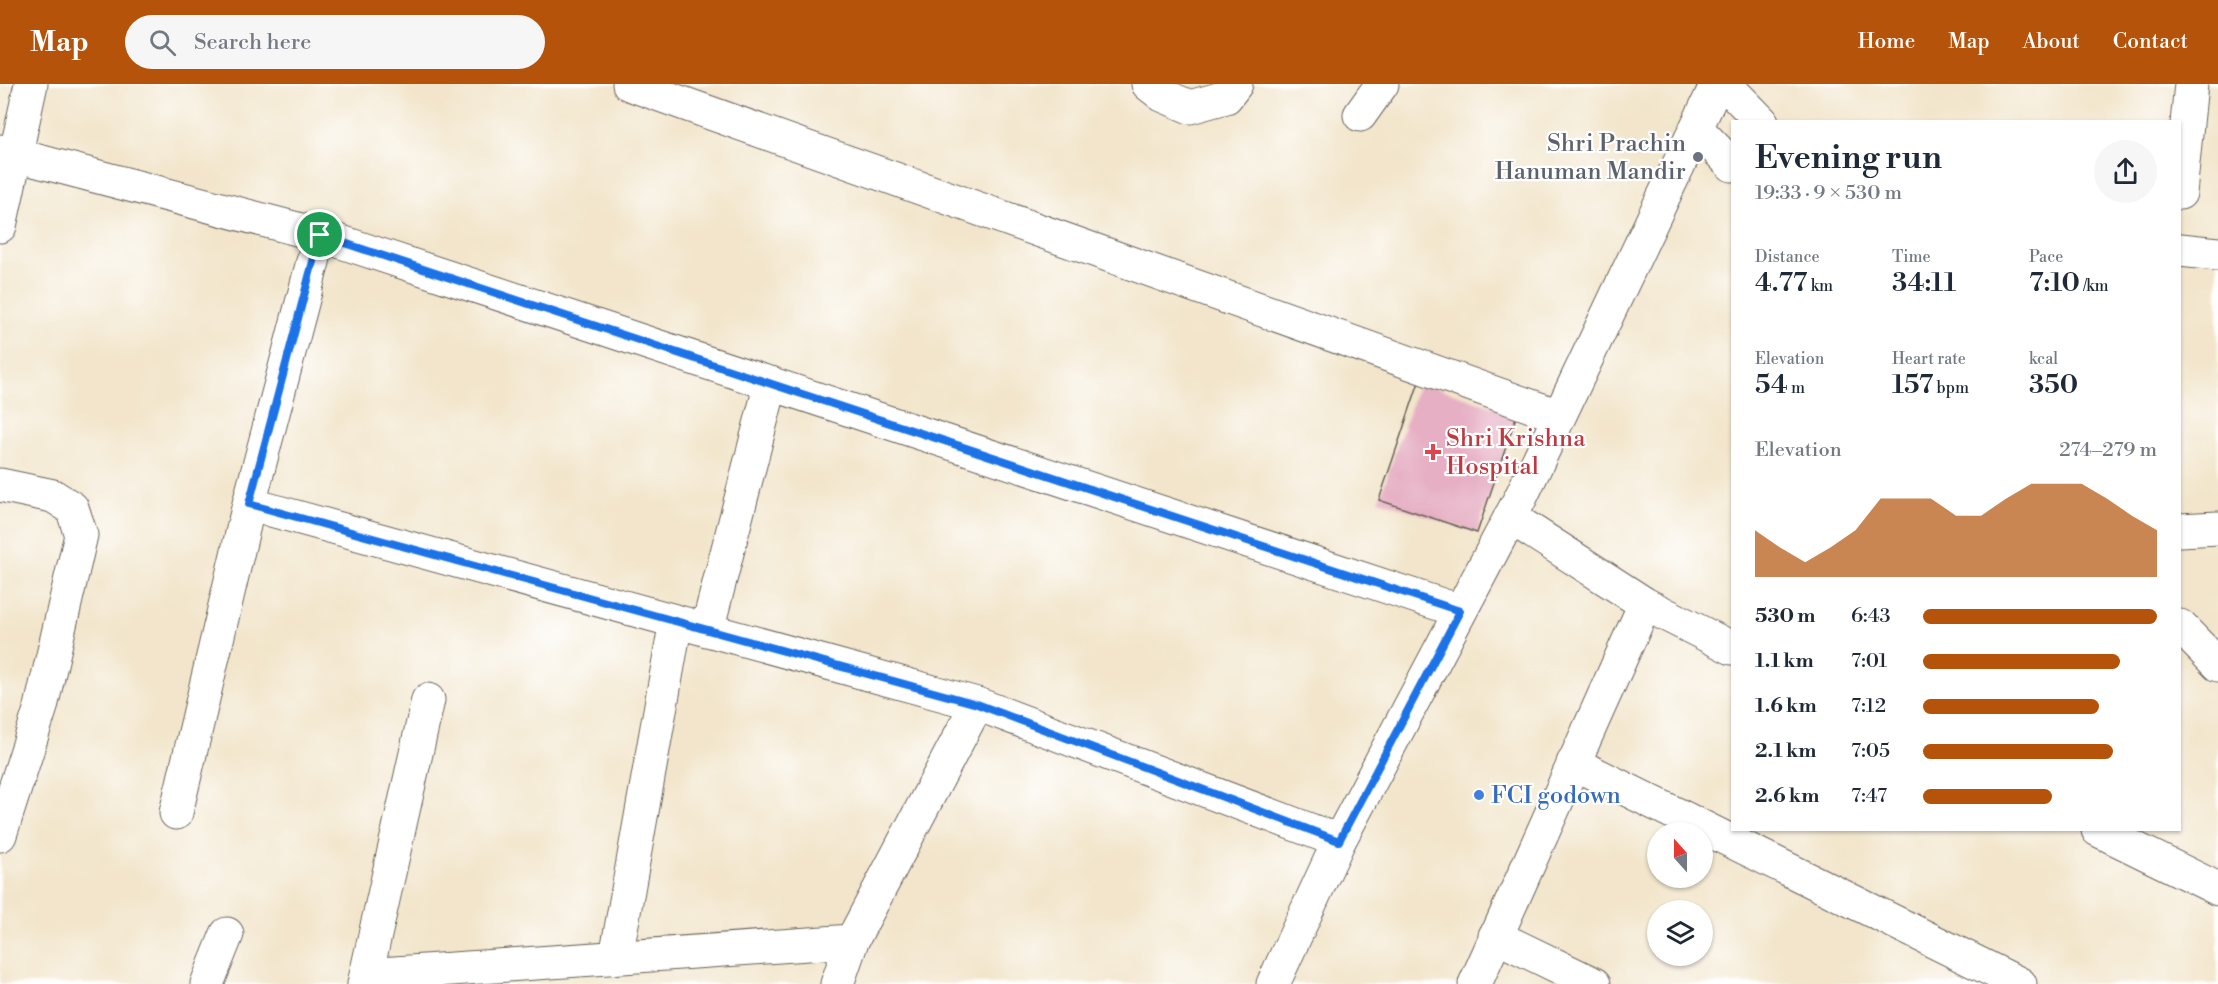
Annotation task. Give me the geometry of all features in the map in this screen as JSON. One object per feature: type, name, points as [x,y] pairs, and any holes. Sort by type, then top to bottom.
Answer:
[{"type":"street","points":[[0,226],[7,152],[31,84]]},
{"type":"street","points":[[629,84],[1559,416]]},
{"type":"street","points":[[1148,84],[1162,95],[1190,107],[1226,97],[1236,84]]},
{"type":"street","points":[[1360,115],[1382,84]]},
{"type":"street","points":[[1273,984],[1339,841],[1510,517],[1717,84]]},
{"type":"street","points":[[1725,84],[1760,120]]},
{"type":"street","points":[[2181,183],[2191,84]]},
{"type":"street","points":[[1696,128],[1731,164]]},
{"type":"street","points":[[7,152],[320,235],[1460,611]]},
{"type":"street","points":[[176,813],[249,504],[320,235]]},
{"type":"street","points":[[2181,250],[2218,254]]},
{"type":"street","points":[[707,630],[771,384]]},
{"type":"street","points":[[0,485],[53,496],[72,508],[81,536],[41,707],[0,836]]},
{"type":"street","points":[[249,504],[977,704],[1339,841]]},
{"type":"street","points":[[1510,517],[1645,604],[1731,647]]},
{"type":"street","points":[[2181,530],[2218,528]]},
{"type":"street","points":[[1475,984],[1645,604]]},
{"type":"street","points":[[616,957],[676,621]]},
{"type":"street","points":[[2181,627],[2218,665]]},
{"type":"street","points":[[428,700],[365,980],[616,957],[852,941]]},
{"type":"street","points":[[837,984],[852,941],[977,704]]},
{"type":"street","points":[[1573,764],[2020,984]]},
{"type":"street","points":[[2100,831],[2218,889]]},
{"type":"street","points":[[207,984],[227,934]]},
{"type":"street","points":[[1495,936],[1594,984]]},
{"type":"building","points":[[1419,382],[1517,414],[1477,533],[1379,500]]},
{"type":"place","name":"Shri Prachin Hanuman Mandir","points":[[1698,157]]},
{"type":"place","name":"Shri Krishna Hospital","points":[[1433,452]]},
{"type":"place","name":"FCI godown","points":[[1479,795]]},
{"type":"route","points":[[320,235],[696,359],[1460,611],[1339,841],[977,704],[249,504],[320,235]]}]
